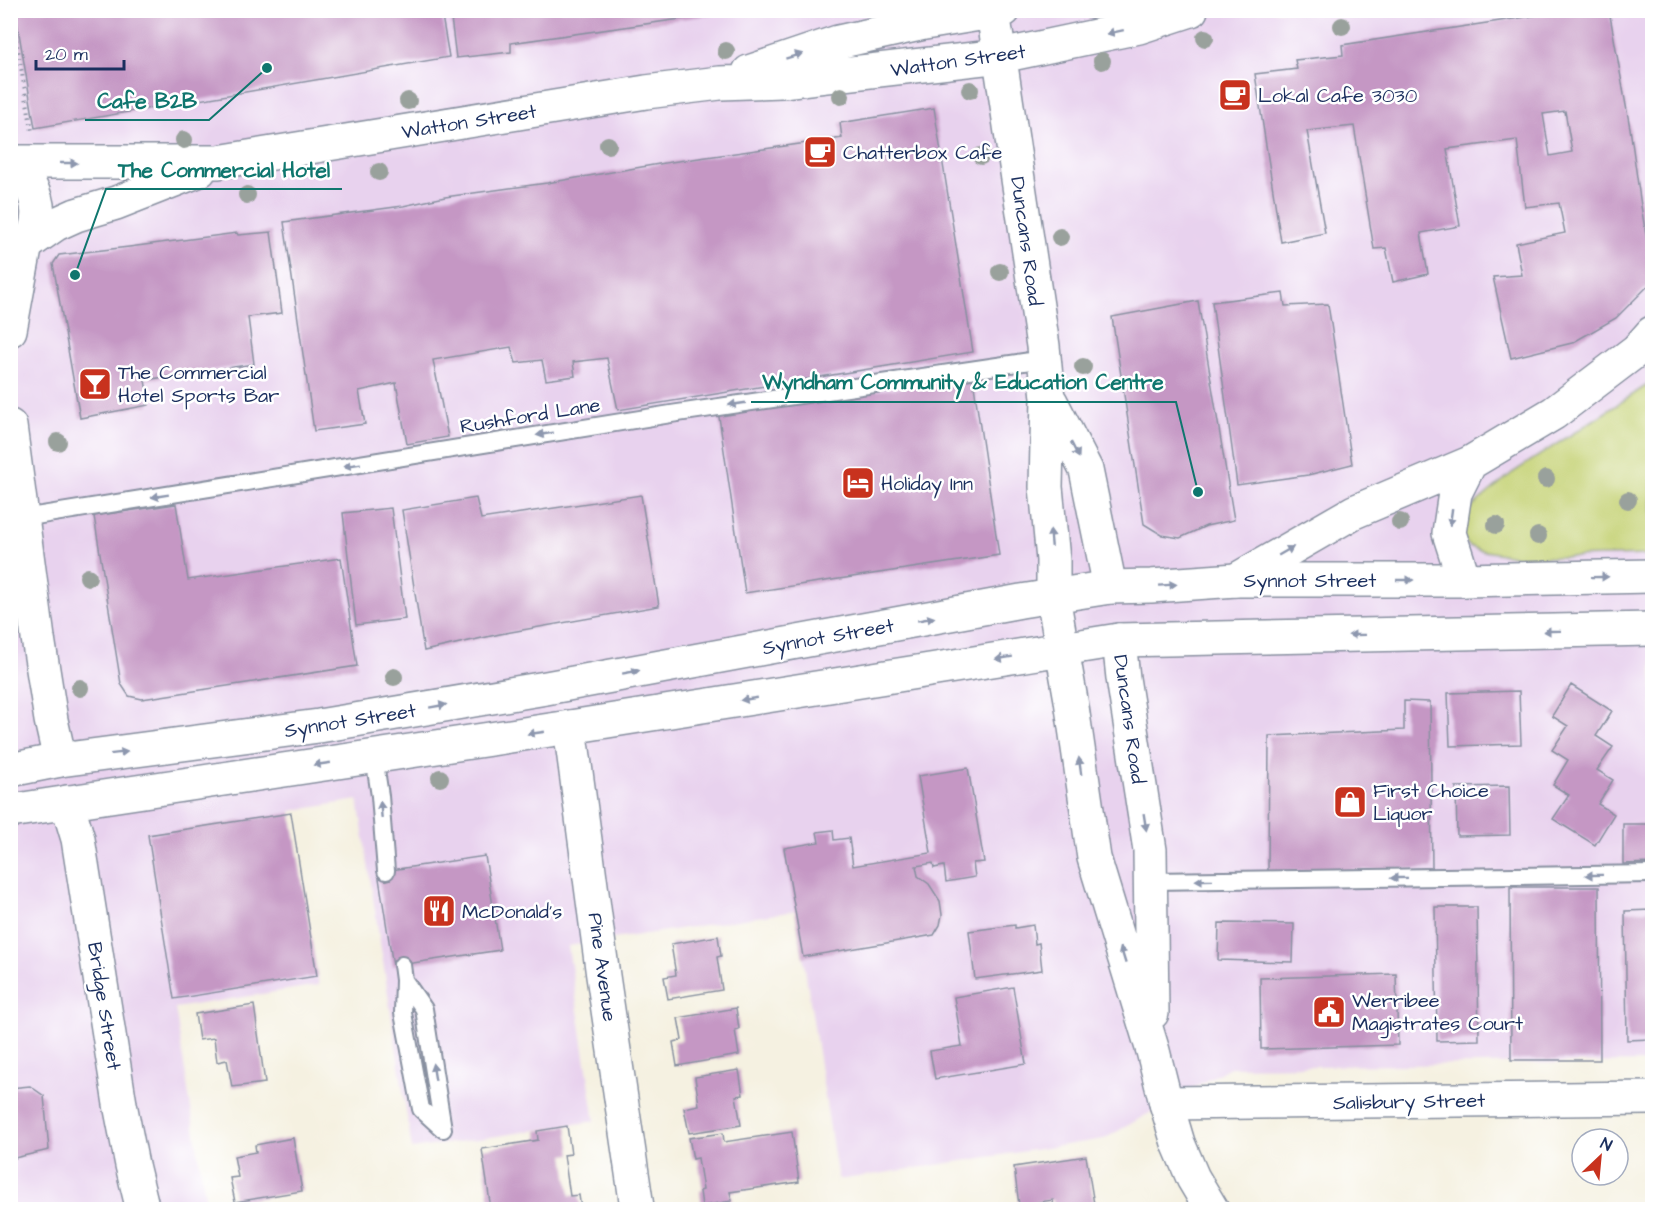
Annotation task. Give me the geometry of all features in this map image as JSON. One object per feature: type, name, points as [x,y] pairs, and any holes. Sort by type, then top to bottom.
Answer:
[{"type":"main road","name":"Watton Street","points":[[18,155],[218,162],[646,92],[720,83],[782,81],[1001,56],[1139,27],[1191,10]]},
{"type":"main road","name":"Watton Street","points":[[720,83],[838,42],[925,22],[996,11]]},
{"type":"main road","name":"Duncans Road","points":[[996,11],[1048,398],[1046,487],[1053,560],[1053,596],[1094,858],[1153,1051],[1178,1143],[1193,1178],[1212,1209]]},
{"type":"main road","points":[[10,330],[22,251],[37,225],[38,207],[33,189],[23,174],[18,155]]},
{"type":"main road","name":"Watton Street","points":[[22,251],[56,225],[76,215],[116,202],[218,162]]},
{"type":"main road","points":[[1236,580],[1354,512],[1470,463],[1554,413],[1637,350],[1653,333]]},
{"type":"main road","name":"Duncans Road","points":[[1048,398],[1086,470],[1119,640],[1150,850],[1153,1051]]},
{"type":"main road","points":[[10,426],[37,627],[51,720],[60,760]]},
{"type":"main road","points":[[1464,580],[1449,533],[1455,493],[1470,463]]},
{"type":"main road","name":"Synnot Street","points":[[10,770],[60,760],[319,726],[546,688],[1110,587],[1236,580],[1464,580],[1653,576]]},
{"type":"main road","name":"Synnot Street","points":[[10,811],[570,728],[1119,640],[1653,630]]},
{"type":"main road","points":[[777,646],[786,693]]},
{"type":"main road","name":"Pine Avenue","points":[[546,688],[560,706],[570,728],[637,1207]]},
{"type":"main road","name":"Bridge Street","points":[[60,760],[67,802],[78,839],[120,1104],[143,1209]]},
{"type":"main road","name":"Salisbury Street","points":[[1166,1103],[1653,1098]]},
{"type":"lane","name":"Rushford Lane","points":[[23,518],[660,415],[1044,359]]},
{"type":"lane","points":[[374,757],[380,796],[386,871]]},
{"type":"lane","points":[[1150,881],[1653,874]]},
{"type":"lane","points":[[403,973],[424,1009],[443,1129]]},
{"type":"path","points":[[11,10],[18,155]]},
{"type":"shaded area","points":[[10,11],[1652,11],[1652,1062],[1230,1067],[1104,1139],[838,1180],[796,911],[568,946],[595,1121],[412,1149],[358,800],[291,811],[319,985],[175,1008],[207,1209],[11,1209]]},
{"type":"green space","points":[[1652,382],[1652,553],[1650,555],[1525,558],[1479,550],[1469,546],[1461,536],[1467,511],[1512,473]]},
{"type":"building","points":[[15,10],[441,10],[449,57],[35,128]]},
{"type":"building","points":[[450,10],[730,10],[730,12],[511,43],[511,52],[456,58]]},
{"type":"building","points":[[1572,10],[1609,10],[1630,128],[1652,282],[1616,318],[1572,343],[1511,358],[1493,277],[1522,275],[1516,243],[1565,233],[1559,203],[1525,207],[1517,140],[1447,149],[1460,226],[1421,233],[1428,274],[1393,282],[1386,248],[1374,249],[1354,126],[1307,131],[1325,233],[1281,242],[1255,74],[1297,69],[1295,60],[1343,55],[1342,45]],"holes":[[[1565,111],[1572,152],[1550,156],[1543,114]]]},
{"type":"building","points":[[934,108],[973,352],[618,410],[607,358],[573,362],[575,376],[546,380],[542,360],[516,363],[511,347],[433,360],[448,437],[407,444],[396,383],[359,391],[365,424],[314,431],[284,222],[403,206],[445,197],[842,138],[840,123]]},
{"type":"building","points":[[271,232],[282,313],[248,317],[254,364],[145,380],[149,405],[80,418],[53,264],[59,255],[237,233],[238,235]]},
{"type":"building","points":[[1283,293],[1285,306],[1328,304],[1352,464],[1308,475],[1237,485],[1212,302]]},
{"type":"building","points":[[1198,301],[1234,520],[1206,526],[1180,538],[1162,535],[1144,524],[1112,317]]},
{"type":"building","name":"Holiday Inn","points":[[973,379],[999,555],[745,593],[718,410]]},
{"type":"building","points":[[641,495],[659,606],[500,634],[424,651],[402,510],[476,498],[481,519]]},
{"type":"building","points":[[176,504],[188,580],[341,558],[357,666],[142,699],[129,696],[121,684],[94,516]]},
{"type":"building","points":[[391,508],[405,619],[356,625],[343,513]]},
{"type":"building","points":[[1571,685],[1612,711],[1596,736],[1613,747],[1597,770],[1613,780],[1598,804],[1614,814],[1595,845],[1553,819],[1569,795],[1553,785],[1568,760],[1552,750],[1568,726],[1552,716]]},
{"type":"building","points":[[1519,691],[1521,744],[1450,746],[1448,693]]},
{"type":"building","name":"First Choice Liquor","points":[[1404,701],[1430,702],[1432,868],[1268,872],[1269,736],[1404,730]]},
{"type":"building","points":[[968,768],[984,862],[973,863],[975,877],[946,882],[944,866],[934,868],[933,863],[916,866],[918,876],[929,884],[940,901],[942,915],[940,925],[934,935],[803,957],[784,848],[819,842],[817,832],[833,830],[834,840],[849,838],[853,866],[931,853],[918,776]]},
{"type":"building","points":[[1509,786],[1510,835],[1457,836],[1456,787]]},
{"type":"building","points":[[291,813],[317,976],[174,999],[148,835]]},
{"type":"building","points":[[1623,824],[1652,824],[1652,863],[1623,864]]},
{"type":"building","name":"McDonald's","points":[[485,856],[500,950],[393,966],[378,872]]},
{"type":"building","points":[[1510,887],[1599,887],[1600,1060],[1511,1060]]},
{"type":"building","points":[[1435,907],[1477,907],[1479,1040],[1437,1041]]},
{"type":"building","points":[[1652,910],[1652,1039],[1627,1040],[1625,911]]},
{"type":"building","points":[[1219,923],[1294,924],[1293,962],[1218,960]]},
{"type":"building","points":[[1015,925],[1015,928],[1033,925],[1035,944],[1039,943],[1042,970],[975,979],[969,931]]},
{"type":"building","points":[[718,936],[721,956],[717,957],[722,990],[668,999],[664,977],[676,975],[671,944]]},
{"type":"building","name":"Werribee Magistrates Court","points":[[1396,974],[1398,1045],[1261,1049],[1260,978]]},
{"type":"building","points":[[1013,987],[1026,1064],[935,1079],[930,1051],[962,1046],[954,997]]},
{"type":"building","points":[[254,1005],[265,1083],[232,1087],[227,1060],[217,1062],[214,1038],[199,1040],[195,1014]]},
{"type":"building","points":[[736,1008],[739,1029],[735,1030],[739,1055],[677,1066],[673,1042],[682,1040],[678,1018]]},
{"type":"building","points":[[739,1070],[743,1095],[736,1096],[741,1125],[689,1133],[684,1108],[699,1105],[695,1077]]},
{"type":"building","points":[[30,1086],[44,1096],[49,1150],[10,1159],[10,1088]]},
{"type":"building","points":[[567,1126],[571,1154],[564,1155],[570,1196],[579,1195],[581,1209],[491,1209],[482,1149],[538,1140],[537,1131]]},
{"type":"building","points":[[792,1132],[799,1182],[730,1192],[732,1201],[702,1206],[700,1191],[703,1190],[698,1158],[693,1159],[689,1138],[723,1133],[724,1142]]},
{"type":"building","points":[[293,1138],[302,1191],[235,1202],[230,1178],[238,1177],[234,1156],[256,1152],[255,1145]]},
{"type":"building","points":[[1086,1156],[1094,1204],[1054,1209],[1053,1200],[1019,1205],[1014,1167]]},
{"type":"place","name":"Cafe B2B","points":[[267,68]]},
{"type":"place","name":"Lokal Cafe 3030","points":[[1235,95]]},
{"type":"place","name":"Chatterbox Cafe","points":[[820,152]]},
{"type":"place","name":"The Commercial Hotel","points":[[75,275]]},
{"type":"place","name":"The Commercial Hotel Sports Bar","points":[[95,384]]},
{"type":"place","name":"Holiday Inn","points":[[858,483]]},
{"type":"place","name":"Wyndham Community & Education Centre","points":[[1198,492]]},
{"type":"place","name":"First Choice Liquor","points":[[1350,802]]},
{"type":"place","name":"McDonald's","points":[[439,911]]},
{"type":"place","name":"Werribee Magistrates Court","points":[[1329,1012]]}]
